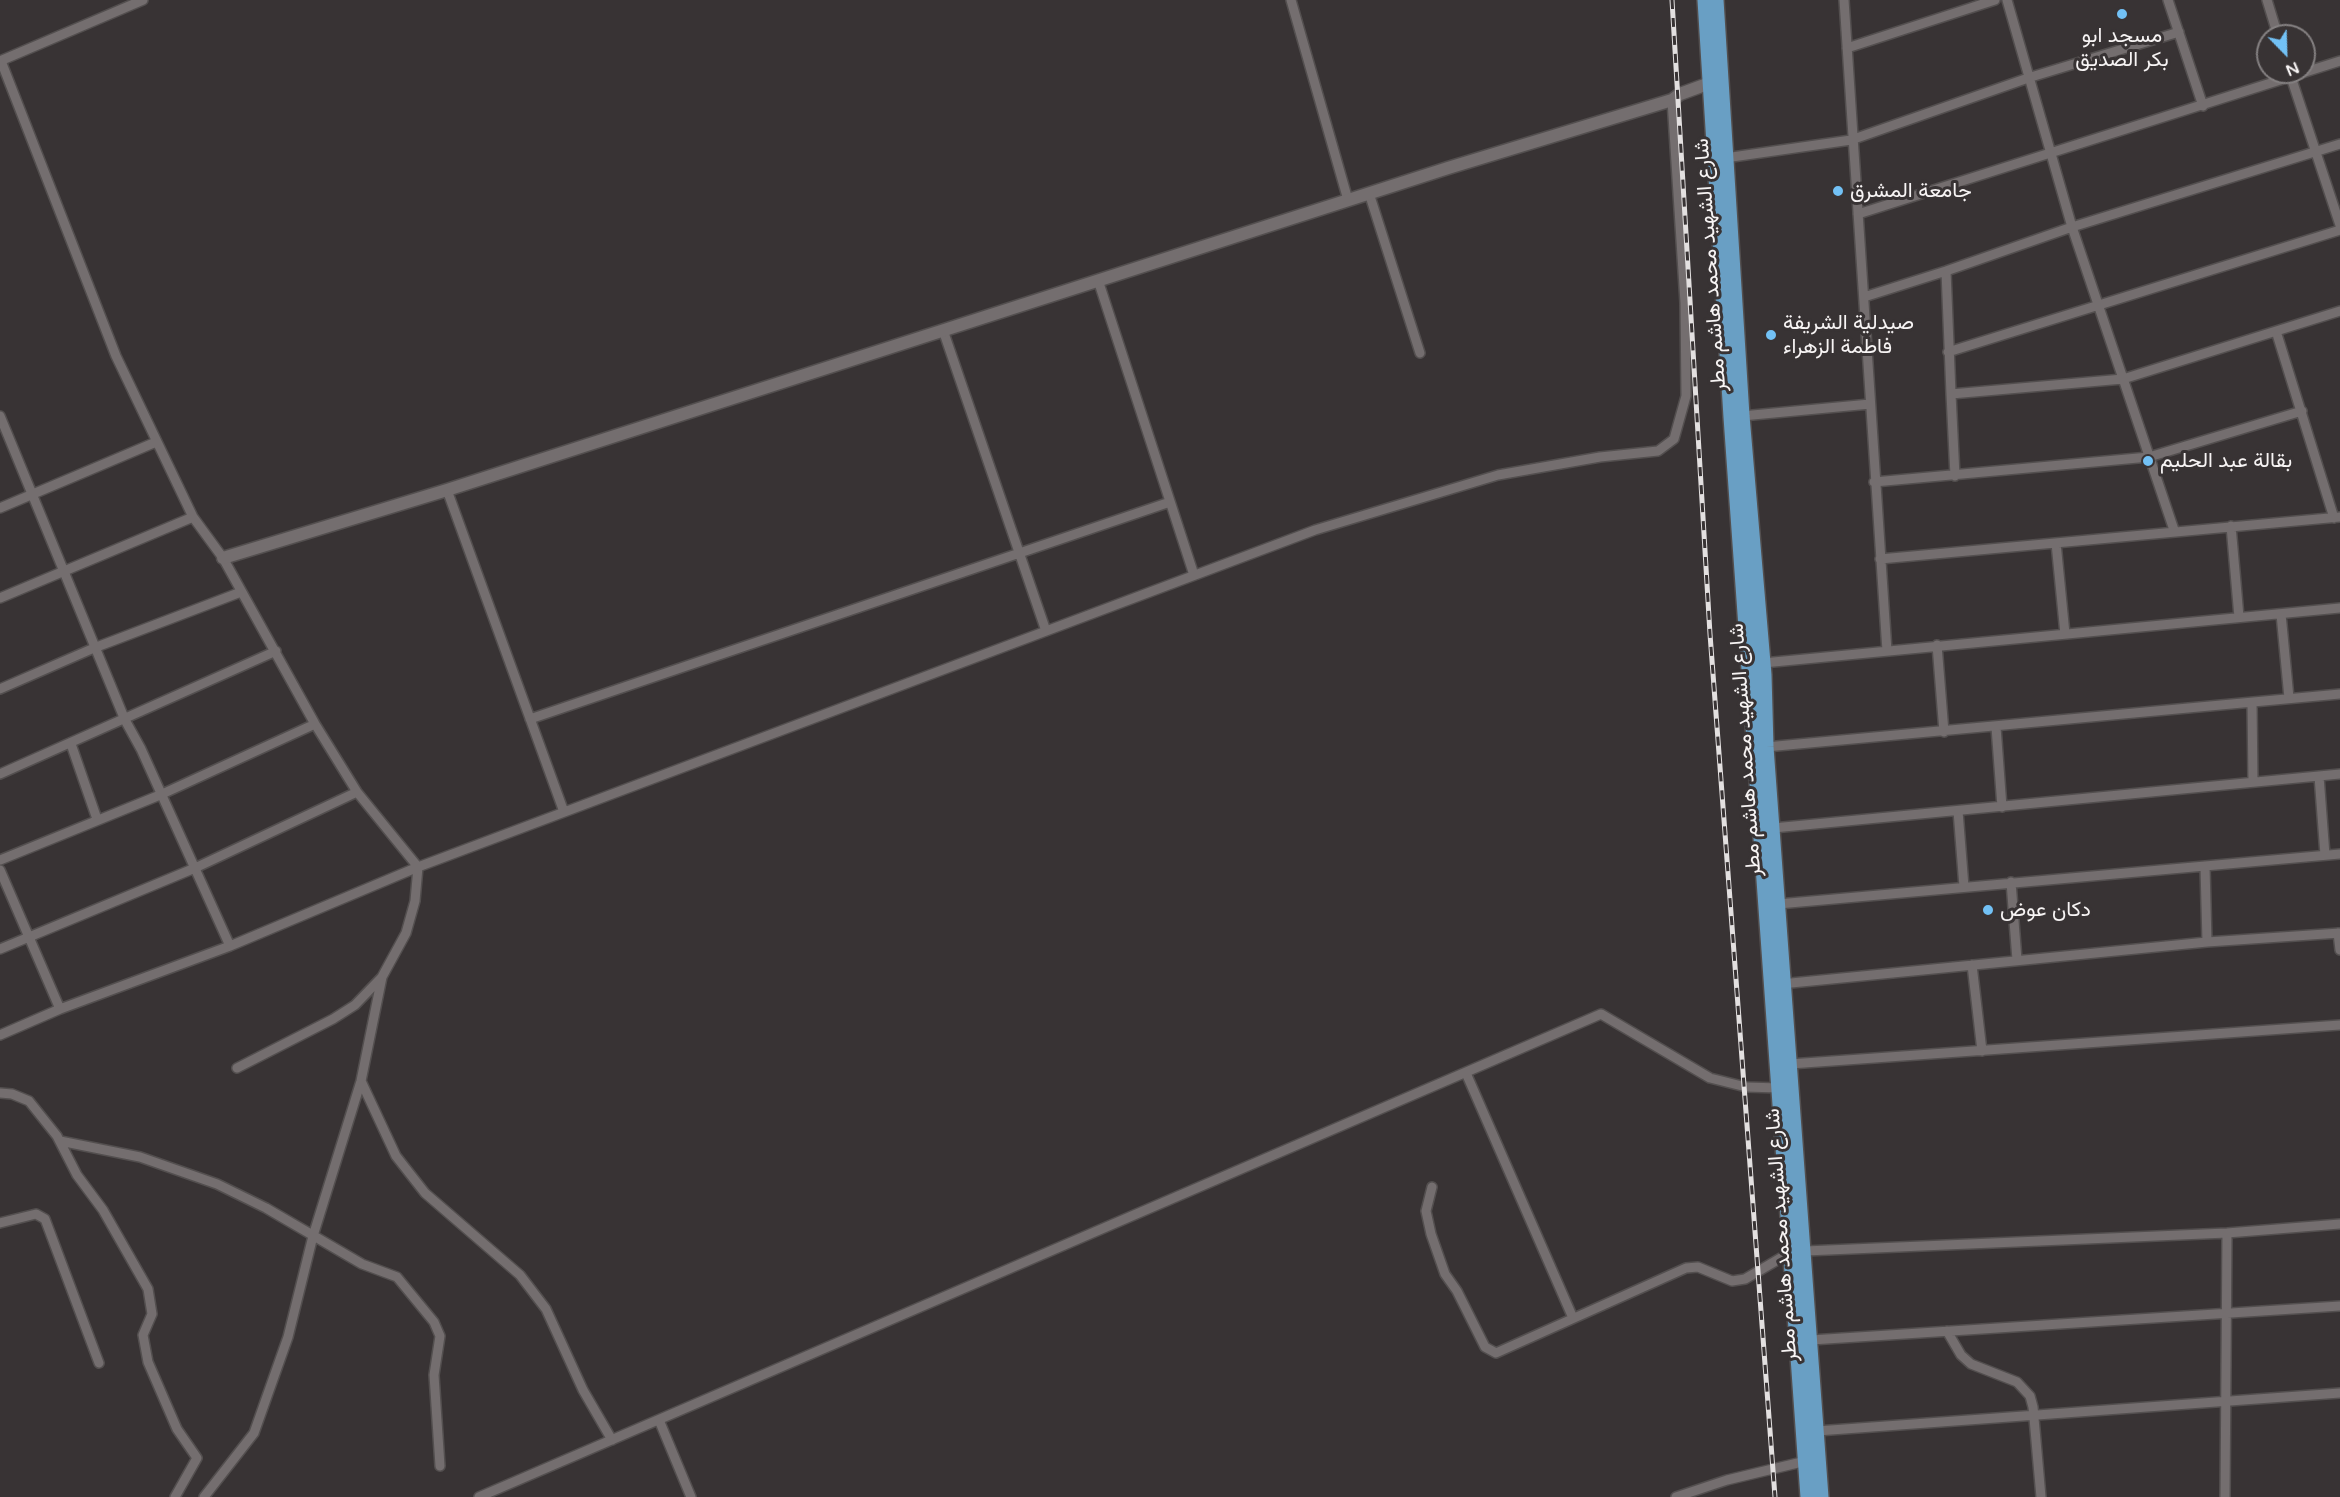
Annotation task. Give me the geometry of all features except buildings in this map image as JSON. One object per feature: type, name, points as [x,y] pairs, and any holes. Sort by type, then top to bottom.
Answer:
[{"type":"main road","name":"شارع الشهيد محمد هاشم مطر","points":[[1705,0],[1778,984],[1790,1064],[1808,1497]]},
{"type":"main road","name":"شارع الشهيد محمد هاشم مطر","points":[[1716,0],[1742,416],[1763,663],[1778,904],[1779,1088],[1811,1340],[1821,1497]]},
{"type":"street","points":[[142,0],[0,61],[116,356],[193,518],[223,558],[315,724],[357,792],[418,867],[415,901],[406,933],[382,977],[355,1005],[333,1019],[237,1068]]},
{"type":"street","points":[[1291,0],[1348,200]]},
{"type":"street","points":[[1844,0],[1851,140],[1864,297],[1874,482],[1887,651]]},
{"type":"street","points":[[1847,48],[1995,0]]},
{"type":"street","points":[[2007,0],[2031,77],[2072,227],[2174,530]]},
{"type":"street","points":[[2168,0],[2203,106]]},
{"type":"street","points":[[2268,0],[2275,24]]},
{"type":"street","points":[[1725,158],[1851,140],[2031,77],[2178,32]]},
{"type":"street","points":[[2316,68],[2340,61]]},
{"type":"street","points":[[223,558],[447,490],[1369,193],[1672,100],[1680,94],[1710,84]]},
{"type":"street","points":[[1858,214],[2203,106],[2265,84]]},
{"type":"street","points":[[2293,84],[2340,225]]},
{"type":"street","points":[[0,1035],[60,1009],[230,946],[418,867],[1315,530],[1510,473],[1600,457],[1658,451],[1674,439],[1686,396],[1677,156],[1672,100]]},
{"type":"street","points":[[1864,297],[1946,272],[2072,227],[2340,144]]},
{"type":"street","points":[[1369,193],[1420,353]]},
{"type":"street","points":[[1948,352],[2100,307],[2340,230]]},
{"type":"street","points":[[1946,272],[1955,476]]},
{"type":"street","points":[[1098,280],[1194,575]]},
{"type":"street","points":[[1951,394],[2123,379],[2340,311]]},
{"type":"street","points":[[943,330],[1046,631]]},
{"type":"street","points":[[1880,559],[2174,530],[2337,517],[2276,331]]},
{"type":"street","points":[[1742,416],[1870,404]]},
{"type":"street","points":[[1874,482],[2149,457],[2302,411]]},
{"type":"street","points":[[0,416],[125,720],[141,749],[230,946]]},
{"type":"street","points":[[0,508],[156,442]]},
{"type":"street","points":[[447,490],[564,812]]},
{"type":"street","points":[[530,719],[1170,502]]},
{"type":"street","points":[[0,598],[193,518]]},
{"type":"street","points":[[2230,526],[2239,617]]},
{"type":"street","points":[[2056,543],[2065,634]]},
{"type":"street","points":[[0,688],[94,648],[241,592]]},
{"type":"street","points":[[1763,663],[2340,608]]},
{"type":"street","points":[[2281,614],[2289,698]]},
{"type":"street","points":[[1937,645],[1944,732]]},
{"type":"street","points":[[0,774],[276,651]]},
{"type":"street","points":[[1767,747],[2340,694]]},
{"type":"street","points":[[2252,703],[2253,782]]},
{"type":"street","points":[[0,860],[160,795],[315,724]]},
{"type":"street","points":[[1996,727],[2002,807]]},
{"type":"street","points":[[71,744],[97,819]]},
{"type":"street","points":[[1773,828],[2340,774]]},
{"type":"street","points":[[2319,776],[2325,855]]},
{"type":"street","points":[[0,949],[195,868],[357,792]]},
{"type":"street","points":[[1958,811],[1964,887]]},
{"type":"street","points":[[1778,904],[2340,854]]},
{"type":"street","points":[[2205,867],[2207,942]]},
{"type":"street","points":[[0,870],[60,1009]]},
{"type":"street","points":[[2011,882],[2017,960]]},
{"type":"street","points":[[1778,984],[2207,942],[2339,933],[2340,950]]},
{"type":"street","points":[[1972,965],[1982,1051]]},
{"type":"street","points":[[204,1497],[254,1433],[288,1337],[313,1236],[361,1081],[382,977]]},
{"type":"street","points":[[479,1497],[1601,1014],[1710,1078],[1746,1087],[1779,1088]]},
{"type":"street","points":[[1790,1064],[2340,1025]]},
{"type":"street","points":[[1466,1073],[1573,1318]]},
{"type":"street","points":[[361,1081],[396,1156],[425,1193],[520,1275],[546,1309],[583,1390],[612,1440]]},
{"type":"street","points":[[0,1093],[12,1094],[29,1101],[60,1141],[77,1175],[103,1210],[148,1289],[152,1314],[143,1335],[148,1362],[177,1430],[197,1458],[175,1497]]},
{"type":"street","points":[[60,1141],[140,1157],[192,1174],[242,1195],[362,1264],[393,1274],[437,1326],[440,1341],[434,1375],[440,1466]]},
{"type":"street","points":[[1432,1187],[1426,1211],[1431,1234],[1445,1274],[1457,1291],[1485,1347],[1496,1353],[1686,1268],[1698,1267],[1732,1281],[1745,1279],[1798,1251],[2227,1233],[2340,1224]]},
{"type":"street","points":[[0,1223],[36,1214],[45,1219],[99,1363]]},
{"type":"street","points":[[2225,1497],[2227,1233]]},
{"type":"street","points":[[1811,1340],[2340,1306]]},
{"type":"street","points":[[1947,1331],[1961,1355],[1971,1364],[2024,1387],[2030,1396],[2034,1413],[2041,1497]]},
{"type":"street","points":[[1817,1431],[2034,1413],[2340,1393]]},
{"type":"street","points":[[659,1420],[691,1497]]},
{"type":"street","points":[[1676,1497],[1727,1479],[1806,1461]]},
{"type":"railway","points":[[1672,0],[1710,634],[1775,1497]]},
{"type":"place","name":"مسجد ابو بكر الصديق","points":[[2122,14]]},
{"type":"place","name":"جامعة المشرق","points":[[1838,191]]},
{"type":"place","name":"صيدلية الشريفة فاطمة الزهراء","points":[[1771,335]]},
{"type":"place","name":"بقالة عبد الحليم","points":[[2148,461]]},
{"type":"place","name":"دكان عوض","points":[[1988,910]]}]
